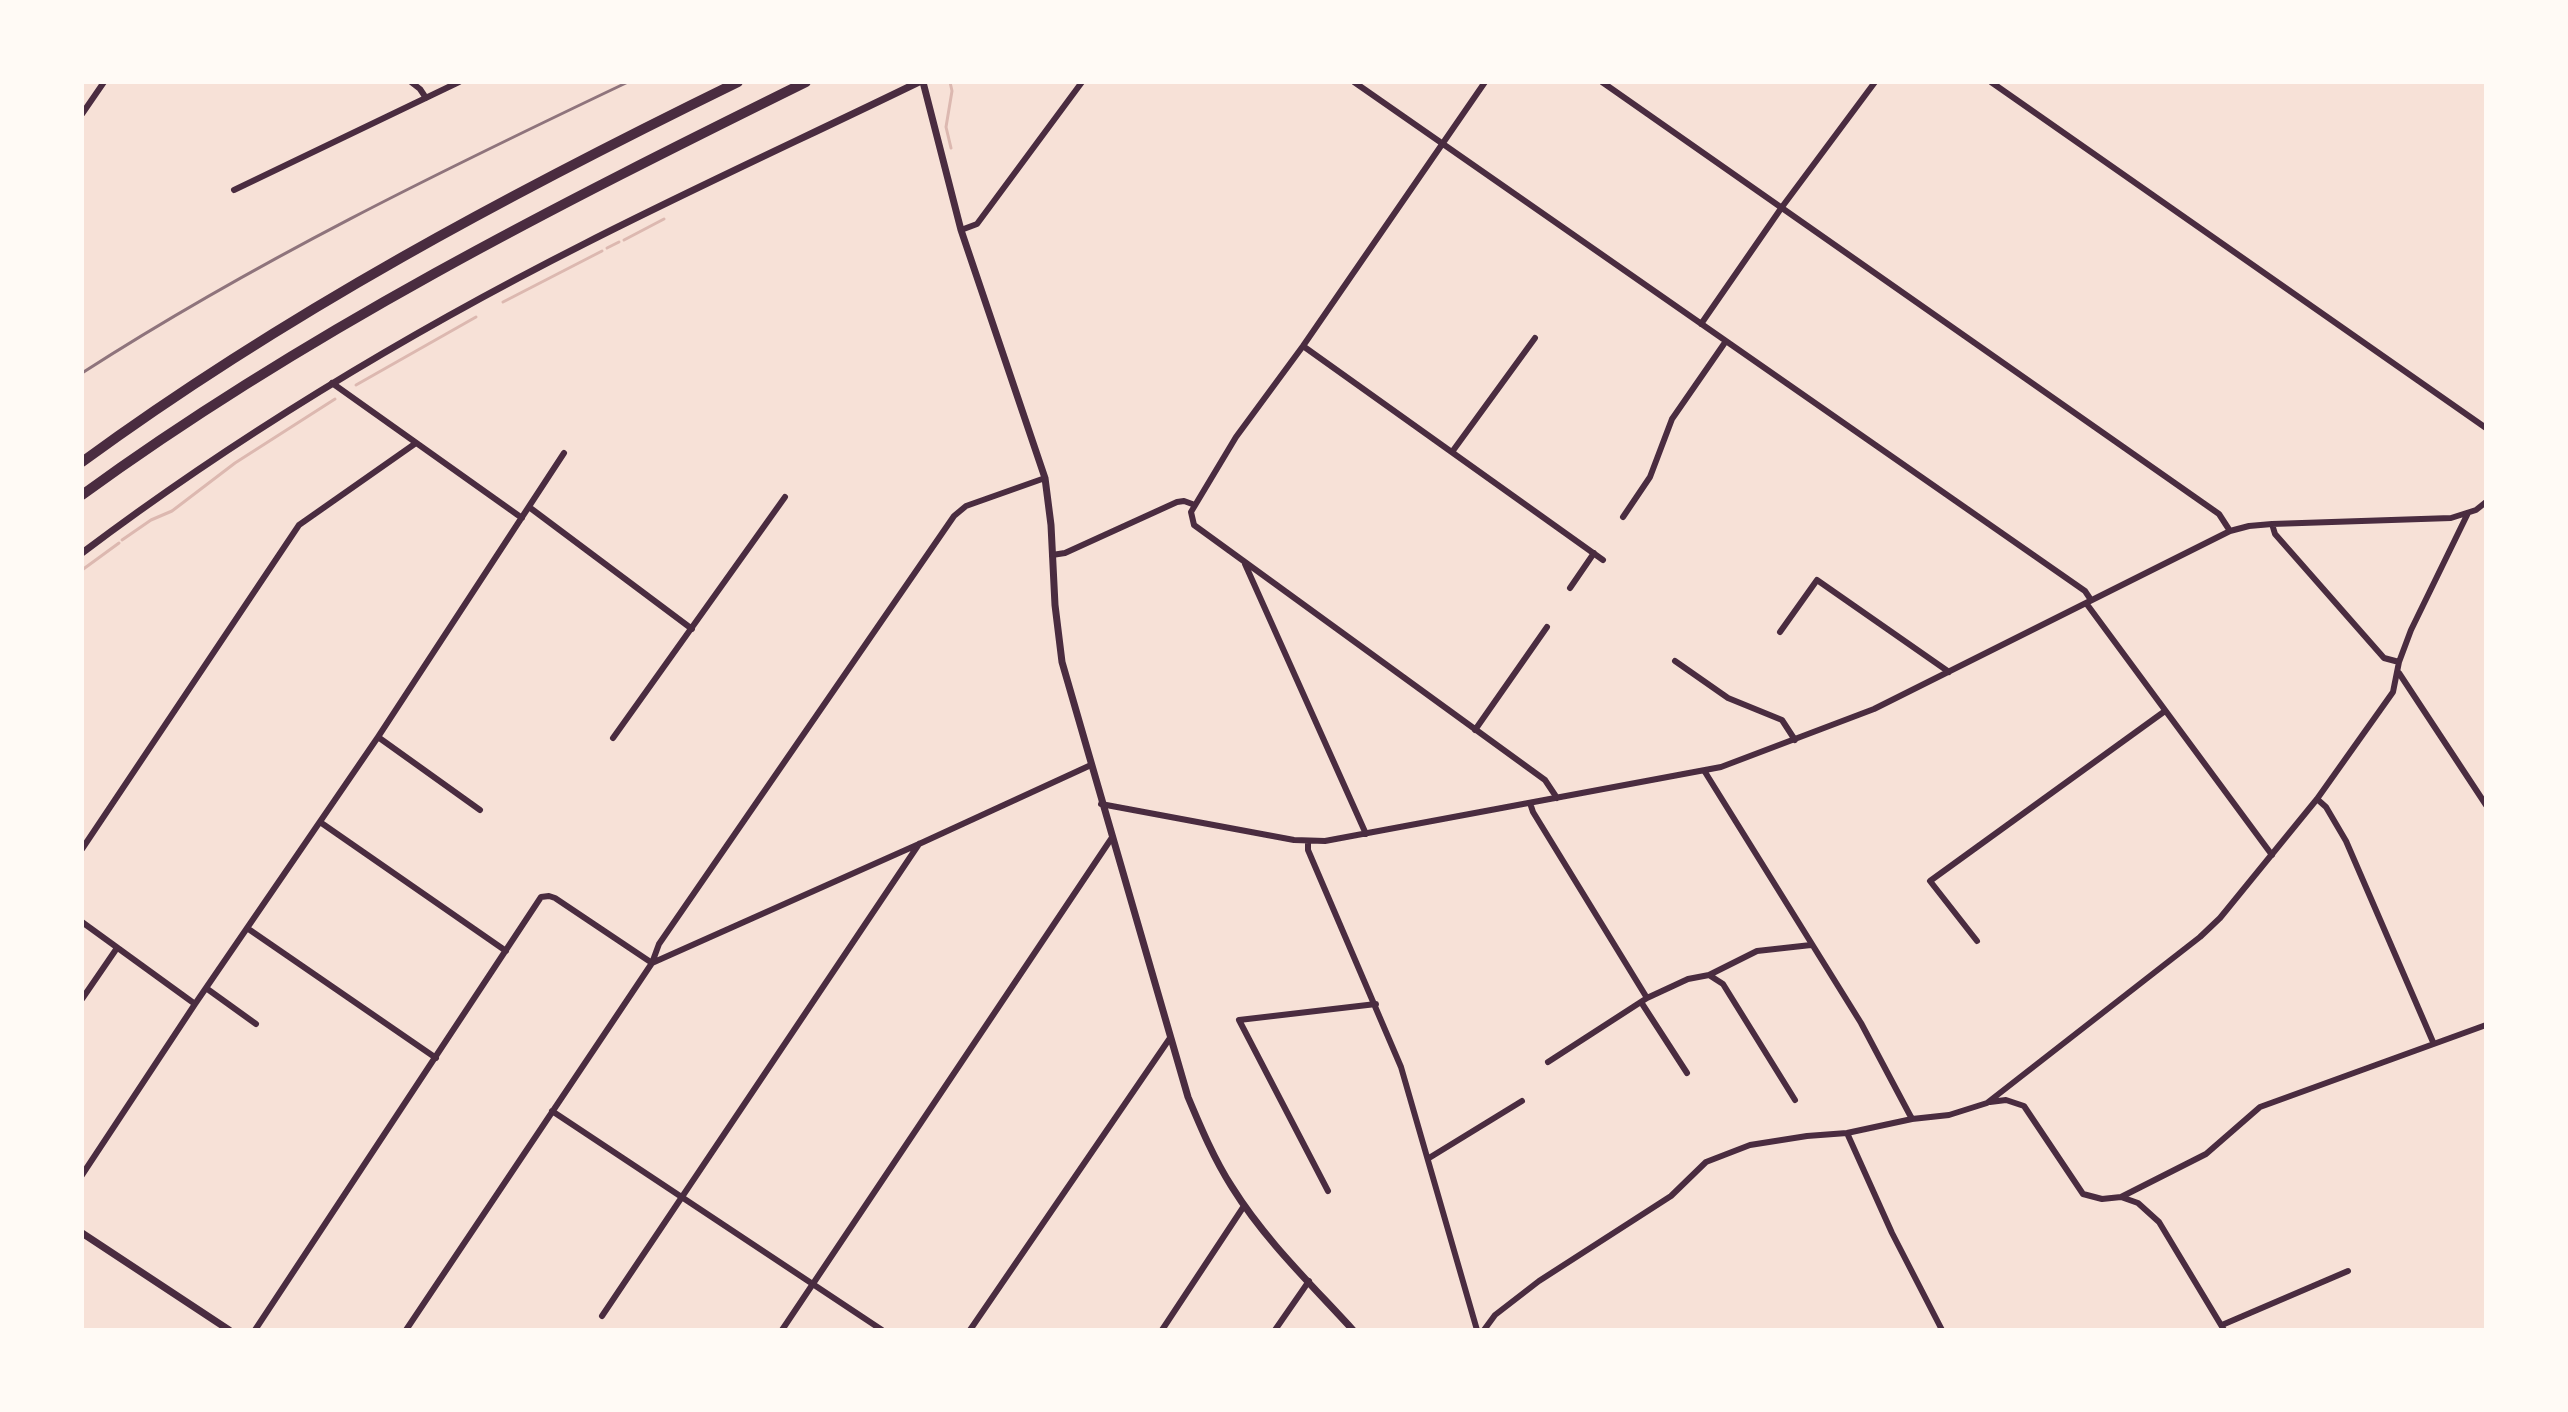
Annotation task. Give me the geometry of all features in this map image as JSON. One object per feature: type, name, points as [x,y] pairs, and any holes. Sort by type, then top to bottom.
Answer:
[{"type":"highway","points":[[82,462],[169,400],[357,282],[525,189],[738,82]]},
{"type":"highway","points":[[82,495],[184,423],[344,325],[485,244],[806,82]]},
{"type":"street","points":[[82,114],[104,82]]},
{"type":"street","points":[[411,82],[426,98]]},
{"type":"street","points":[[234,190],[459,82]]},
{"type":"street","points":[[82,553],[188,477],[332,383],[444,319],[586,243],[921,82],[961,230],[1045,478],[1062,662],[1188,1097],[1204,1137],[1244,1206],[1353,1330]]},
{"type":"street","points":[[961,230],[977,224],[1082,82]]},
{"type":"street","points":[[1354,82],[2085,591],[2089,602],[2165,711],[2272,855]]},
{"type":"street","points":[[1485,82],[1444,145],[1236,437],[1195,505],[1191,519],[1194,525],[1545,780],[1557,798]]},
{"type":"street","points":[[1602,82],[2219,514],[2230,531]]},
{"type":"street","points":[[1701,324],[1782,207],[1875,82]]},
{"type":"street","points":[[1991,82],[2486,428]]},
{"type":"street","points":[[1452,452],[1535,338]]},
{"type":"street","points":[[1623,517],[1650,477],[1672,419],[1726,341]]},
{"type":"street","points":[[1303,346],[1603,560]]},
{"type":"street","points":[[332,383],[522,518]]},
{"type":"street","points":[[82,849],[299,525],[416,443]]},
{"type":"street","points":[[82,1175],[378,737],[564,453]]},
{"type":"street","points":[[406,1330],[652,963],[659,944],[954,516],[966,506],[1045,478]]},
{"type":"street","points":[[613,738],[785,497]]},
{"type":"street","points":[[1052,555],[1065,553],[1177,502],[1195,505]]},
{"type":"street","points":[[1101,804],[1308,841],[1366,834],[1705,772],[1874,709],[2230,531],[2272,524],[2451,518],[2468,513],[2486,502]]},
{"type":"street","points":[[529,507],[692,629]]},
{"type":"street","points":[[1987,1103],[2200,937],[2220,918],[2272,855],[2317,799],[2393,692],[2399,662],[2435,577],[2468,513]]},
{"type":"street","points":[[2272,524],[2275,534],[2384,658],[2399,662]]},
{"type":"street","points":[[1570,588],[1594,553]]},
{"type":"street","points":[[1243,560],[1366,834]]},
{"type":"street","points":[[1780,632],[1817,580],[1949,672]]},
{"type":"street","points":[[1475,730],[1547,627]]},
{"type":"street","points":[[1675,661],[1728,698],[1782,720],[1795,740]]},
{"type":"street","points":[[2399,673],[2486,805]]},
{"type":"street","points":[[1977,941],[1930,881],[2165,711]]},
{"type":"street","points":[[378,737],[480,810]]},
{"type":"street","points":[[652,963],[1091,765]]},
{"type":"street","points":[[1705,772],[1861,1023],[1912,1119]]},
{"type":"street","points":[[2317,799],[2326,807],[2346,841],[2433,1042]]},
{"type":"street","points":[[1530,803],[1687,1073]]},
{"type":"street","points":[[320,822],[506,951]]},
{"type":"street","points":[[782,1330],[1111,839]]},
{"type":"street","points":[[1308,841],[1308,850],[1401,1067],[1477,1330]]},
{"type":"street","points":[[602,1316],[919,844]]},
{"type":"street","points":[[255,1330],[541,897],[549,896],[652,963]]},
{"type":"street","points":[[82,922],[195,1004]]},
{"type":"street","points":[[247,928],[436,1058]]},
{"type":"street","points":[[1548,1062],[1644,1000],[1688,979],[1709,975],[1757,951],[1811,945]]},
{"type":"street","points":[[82,999],[117,948]]},
{"type":"street","points":[[1709,975],[1723,984],[1795,1100]]},
{"type":"street","points":[[206,988],[256,1024]]},
{"type":"street","points":[[1328,1191],[1239,1020],[1376,1004]]},
{"type":"street","points":[[1484,1330],[1495,1315],[1539,1281],[1671,1196],[1706,1162],[1750,1145],[1847,1133],[1912,1119],[1949,1115],[2006,1100],[2024,1106],[2083,1194],[2102,1199],[2121,1197],[2206,1154],[2260,1107],[2486,1025]]},
{"type":"street","points":[[970,1330],[1170,1038]]},
{"type":"street","points":[[1429,1158],[1522,1101]]},
{"type":"street","points":[[552,1111],[882,1330]]},
{"type":"street","points":[[1847,1133],[1892,1233],[1942,1330]]},
{"type":"street","points":[[2121,1197],[2138,1203],[2159,1222],[2223,1328],[2348,1271]]},
{"type":"street","points":[[1162,1330],[1244,1206]]},
{"type":"street","points":[[82,1233],[218,1327],[229,1330]]},
{"type":"street","points":[[1275,1330],[1309,1281]]},
{"type":"waterway","points":[[950,82],[952,91],[946,127],[951,148]]},
{"type":"waterway","points":[[624,240],[664,219]]},
{"type":"waterway","points":[[607,248],[619,242]]},
{"type":"waterway","points":[[503,302],[602,251]]},
{"type":"waterway","points":[[356,385],[476,317]]},
{"type":"waterway","points":[[122,540],[151,520],[172,511],[235,463],[335,399]]},
{"type":"waterway","points":[[82,570],[119,543]]},
{"type":"railway","points":[[82,373],[282,255],[488,149],[628,82]]}]
